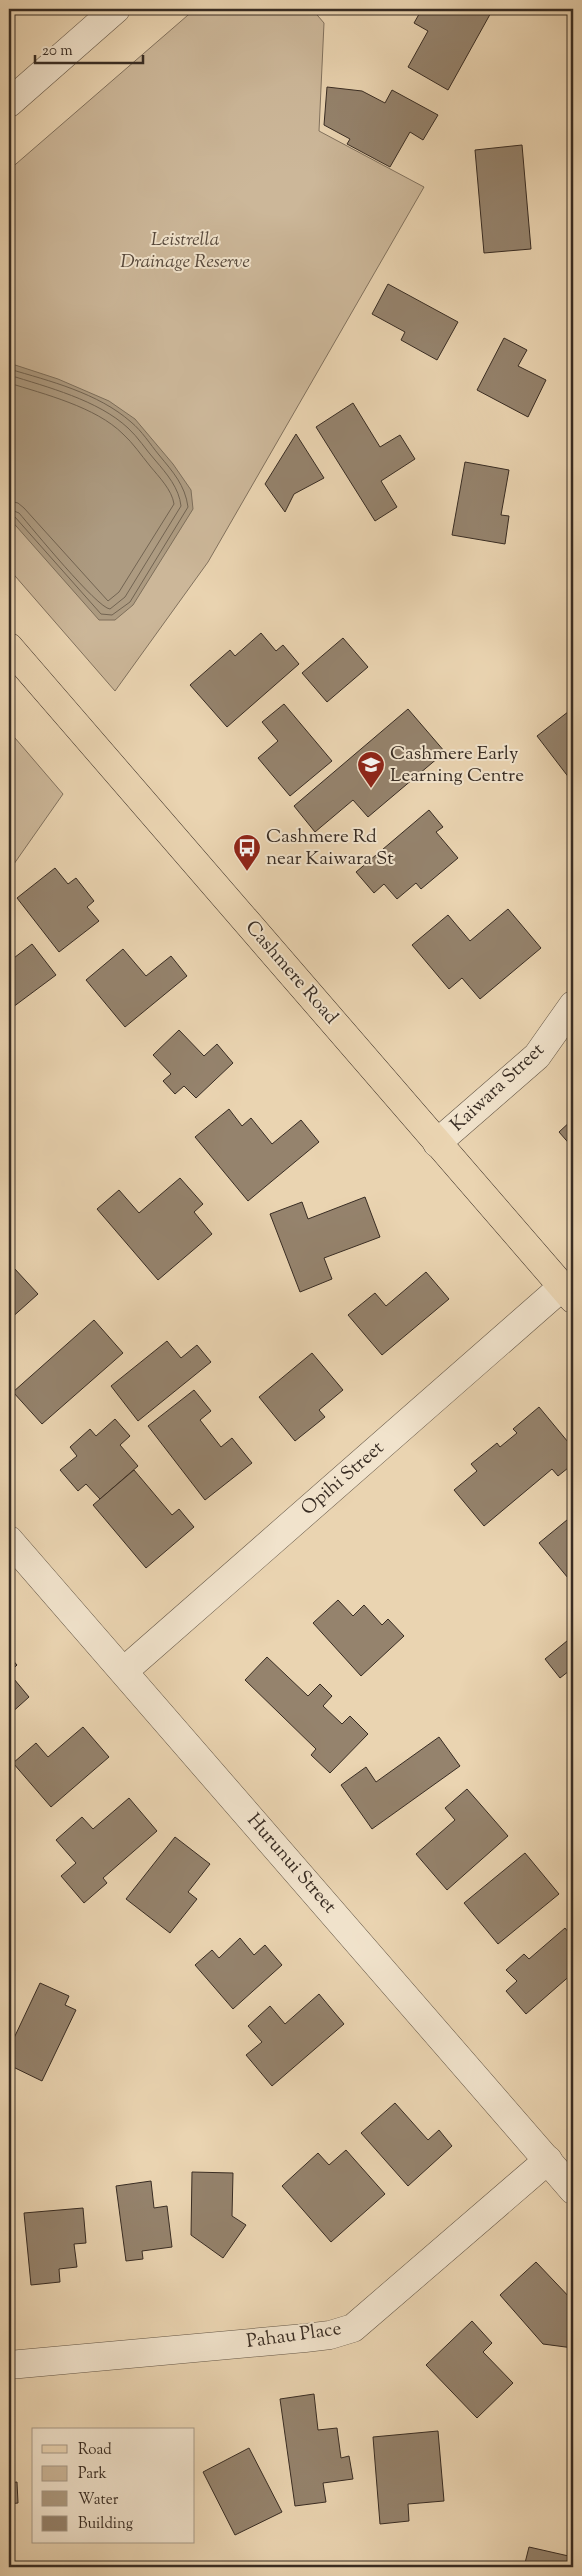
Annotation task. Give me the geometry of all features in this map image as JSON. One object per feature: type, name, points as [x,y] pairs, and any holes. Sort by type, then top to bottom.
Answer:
[{"type":"main road","name":"Cashmere Road","points":[[9,648],[568,1293]]},
{"type":"street","points":[[9,102],[116,9]]},
{"type":"street","name":"Kaiwara Street","points":[[437,1144],[537,1056],[561,1025],[573,1005]]},
{"type":"street","name":"Opihi Street","points":[[124,1671],[568,1293]]},
{"type":"street","name":"Hurunui Street","points":[[9,1540],[573,2190]]},
{"type":"street","name":"Pahau Place","points":[[9,2365],[305,2338],[330,2335],[353,2328],[548,2160]]},
{"type":"green space","name":"Leistrella Drainage Reserve","points":[[195,9],[312,9],[324,23],[319,131],[424,187],[208,562],[115,691],[9,569],[9,170]]},
{"type":"green space","points":[[9,731],[63,794],[9,871]]},
{"type":"water","points":[[9,363],[58,379],[109,401],[135,419],[173,464],[191,490],[193,509],[133,605],[115,620],[99,620],[9,518]]},
{"type":"building","points":[[422,9],[493,9],[448,90],[408,67],[428,31],[414,23]]},
{"type":"building","points":[[327,87],[362,91],[385,103],[392,90],[438,115],[423,140],[410,132],[390,167],[347,144],[350,139],[324,125]]},
{"type":"building","points":[[522,145],[531,249],[484,253],[475,150]]},
{"type":"building","points":[[388,284],[458,322],[437,360],[401,340],[405,332],[372,314]]},
{"type":"building","points":[[504,338],[527,350],[518,366],[546,380],[528,417],[477,390]]},
{"type":"building","points":[[353,403],[380,447],[400,435],[415,459],[381,481],[397,507],[375,521],[316,427]]},
{"type":"building","points":[[296,434],[324,478],[294,494],[285,512],[265,484]]},
{"type":"building","points":[[465,462],[509,470],[501,515],[509,516],[505,544],[452,535]]},
{"type":"building","points":[[261,633],[276,651],[283,645],[299,664],[227,727],[190,685],[230,650],[235,656]]},
{"type":"building","points":[[343,638],[368,667],[327,702],[302,673]]},
{"type":"building","points":[[284,704],[332,761],[290,796],[258,758],[278,741],[262,722]]},
{"type":"building","points":[[573,708],[573,783],[537,736]]},
{"type":"building","points":[[408,709],[445,752],[368,817],[353,800],[315,832],[294,806]]},
{"type":"building","points":[[429,810],[443,827],[436,832],[458,858],[421,889],[416,883],[397,899],[384,884],[374,893],[356,872]]},
{"type":"building","points":[[55,868],[68,884],[76,878],[94,901],[87,907],[99,921],[59,952],[17,898]]},
{"type":"building","points":[[508,909],[541,948],[480,999],[462,978],[449,989],[412,945],[448,915],[470,941]]},
{"type":"building","points":[[32,944],[56,975],[9,1010],[9,959],[10,961]]},
{"type":"building","points":[[123,949],[146,976],[171,956],[187,976],[125,1027],[86,980]]},
{"type":"building","points":[[179,1030],[204,1056],[217,1044],[233,1063],[196,1098],[184,1086],[175,1094],[163,1081],[171,1074],[153,1055]]},
{"type":"building","points":[[229,1109],[242,1126],[251,1118],[272,1144],[301,1120],[319,1142],[248,1201],[195,1137]]},
{"type":"building","points":[[573,1119],[573,1148],[559,1132]]},
{"type":"building","points":[[180,1178],[203,1204],[194,1212],[212,1234],[158,1280],[97,1209],[119,1190],[139,1213]]},
{"type":"building","points":[[365,1197],[380,1237],[324,1258],[332,1279],[300,1292],[270,1214],[302,1202],[308,1219]]},
{"type":"building","points":[[14,1268],[38,1294],[9,1320],[9,1272]]},
{"type":"building","points":[[426,1272],[449,1299],[382,1355],[348,1315],[375,1293],[386,1306]]},
{"type":"building","points":[[94,1320],[123,1353],[42,1424],[13,1392]]},
{"type":"building","points":[[167,1341],[181,1358],[197,1345],[211,1362],[138,1421],[111,1386]]},
{"type":"building","points":[[312,1353],[343,1390],[319,1410],[325,1417],[295,1441],[259,1397]]},
{"type":"building","points":[[194,1390],[211,1411],[200,1420],[221,1447],[232,1438],[252,1463],[205,1500],[148,1426]]},
{"type":"building","points":[[539,1407],[573,1448],[573,1464],[558,1476],[552,1469],[484,1526],[454,1490],[477,1471],[471,1464],[497,1443],[500,1447],[517,1433],[513,1429]]},
{"type":"building","points":[[115,1419],[130,1436],[120,1445],[138,1466],[100,1499],[86,1484],[78,1491],[60,1470],[77,1456],[70,1447],[90,1429],[96,1436]]},
{"type":"building","points":[[134,1470],[172,1515],[179,1509],[194,1527],[146,1568],[93,1505]]},
{"type":"building","points":[[573,1515],[573,1584],[539,1543]]},
{"type":"building","points":[[338,1600],[353,1616],[364,1605],[382,1625],[388,1619],[404,1636],[361,1676],[313,1623]]},
{"type":"building","points":[[573,1636],[573,1677],[569,1671],[560,1678],[545,1659]]},
{"type":"building","points":[[9,1656],[17,1665],[9,1673]]},
{"type":"building","points":[[267,1657],[308,1696],[320,1684],[332,1696],[323,1706],[342,1724],[350,1716],[368,1734],[330,1773],[311,1755],[316,1749],[245,1680]]},
{"type":"building","points":[[9,1673],[29,1697],[9,1715]]},
{"type":"building","points":[[83,1727],[109,1757],[51,1807],[13,1763],[36,1743],[48,1757]]},
{"type":"building","points":[[439,1737],[460,1766],[372,1829],[341,1785],[366,1767],[376,1782]]},
{"type":"building","points":[[467,1789],[508,1836],[447,1890],[416,1854],[455,1820],[445,1808]]},
{"type":"building","points":[[129,1798],[157,1831],[103,1878],[107,1883],[84,1903],[61,1876],[76,1863],[56,1840],[82,1817],[93,1829]]},
{"type":"building","points":[[175,1837],[210,1864],[188,1892],[197,1899],[170,1933],[126,1899]]},
{"type":"building","points":[[525,1853],[559,1894],[498,1944],[464,1903]]},
{"type":"building","points":[[565,1928],[573,1938],[573,1973],[526,2014],[506,1991],[517,1981],[506,1970],[524,1954],[529,1959]]},
{"type":"building","points":[[240,1938],[254,1955],[265,1945],[282,1965],[233,2009],[195,1965],[212,1950],[219,1958]]},
{"type":"building","points":[[40,1983],[69,1996],[65,2005],[76,2010],[42,2081],[9,2065],[9,2035],[14,2038]]},
{"type":"building","points":[[319,1994],[344,2024],[272,2086],[246,2055],[262,2042],[248,2026],[270,2006],[285,2024]]},
{"type":"building","points":[[395,2103],[428,2140],[439,2130],[452,2146],[408,2186],[361,2133]]},
{"type":"building","points":[[346,2150],[385,2194],[331,2242],[282,2186],[318,2153],[329,2165]]},
{"type":"building","points":[[192,2172],[233,2173],[232,2216],[246,2225],[223,2258],[191,2235]]},
{"type":"building","points":[[151,2181],[154,2208],[167,2206],[172,2247],[142,2251],[143,2259],[126,2261],[116,2186]]},
{"type":"building","points":[[83,2208],[86,2243],[74,2244],[77,2267],[59,2269],[60,2282],[31,2285],[24,2213]]},
{"type":"building","points":[[536,2262],[573,2301],[573,2348],[543,2344],[500,2295]]},
{"type":"building","points":[[472,2321],[492,2343],[483,2352],[513,2383],[477,2418],[426,2365]]},
{"type":"building","points":[[314,2394],[318,2430],[337,2428],[341,2458],[349,2456],[353,2479],[323,2483],[326,2502],[295,2506],[280,2399]]},
{"type":"building","points":[[438,2431],[444,2501],[408,2504],[409,2521],[380,2524],[373,2437]]},
{"type":"building","points":[[249,2448],[282,2512],[235,2535],[203,2472]]},
{"type":"building","points":[[17,2482],[18,2503],[9,2504],[9,2483]]},
{"type":"building","points":[[529,2547],[573,2557],[570,2567],[524,2567]]},
{"type":"place","name":"Cashmere Early Learning Centre","points":[[371,789]]},
{"type":"place","name":"Cashmere Rd near Kaiwara St","points":[[247,872]]}]
